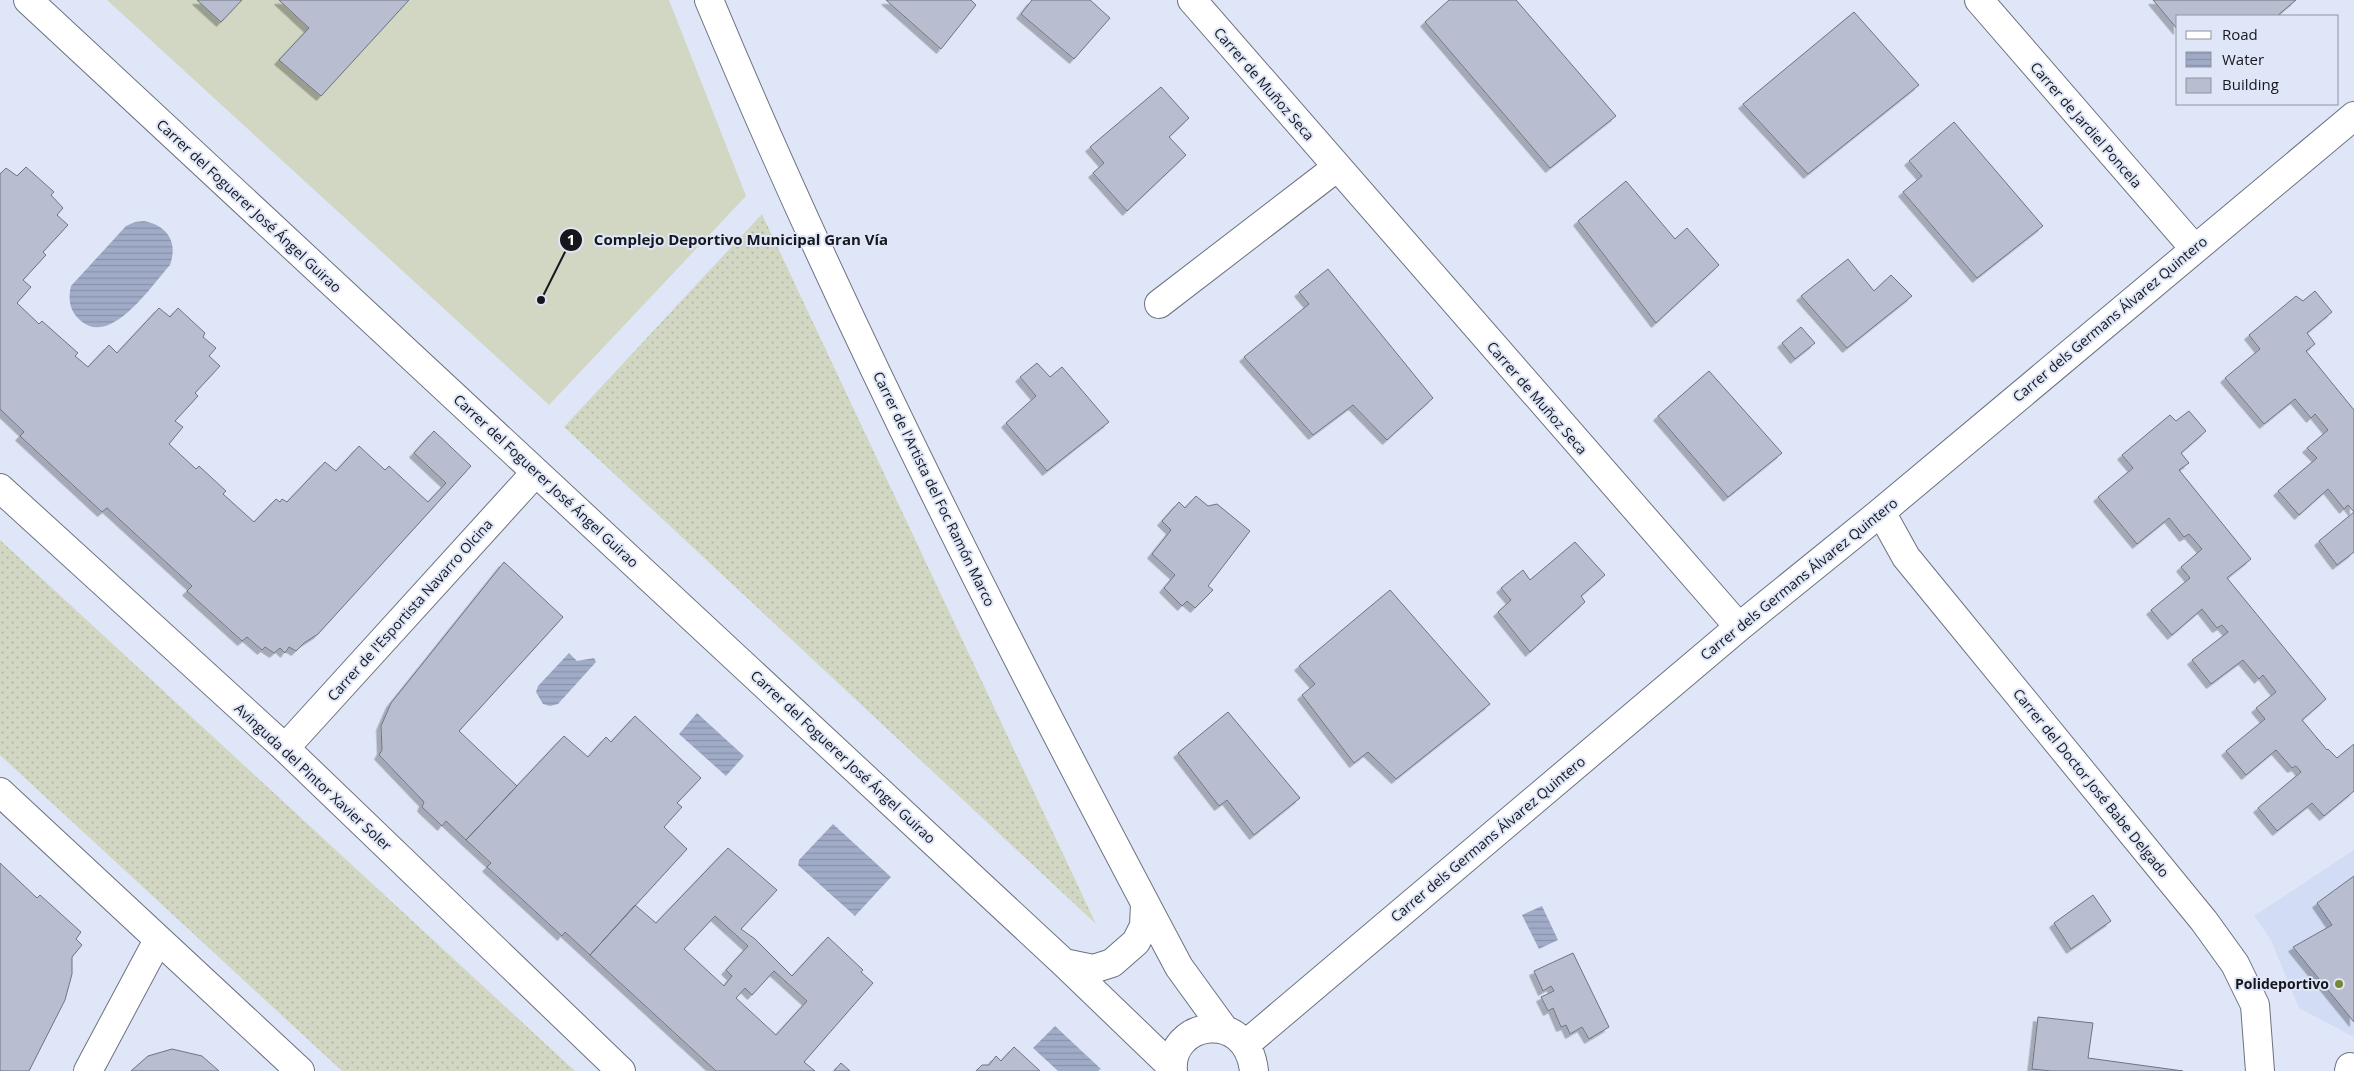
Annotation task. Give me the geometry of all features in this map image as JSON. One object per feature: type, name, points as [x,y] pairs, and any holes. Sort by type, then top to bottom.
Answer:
[{"type":"street","name":"Carrer del Foguerer José Ángel Guirao","points":[[28,0],[1064,963],[1172,1069]]},
{"type":"street","name":"Carrer de l'Artista del Foc Ramón Marco","points":[[709,0],[840,298],[963,551],[1179,967],[1252,1057],[1254,1071]]},
{"type":"street","name":"Carrer de Muñoz Seca","points":[[1192,0],[1336,168],[1739,627]]},
{"type":"street","name":"Carrer de Jardiel Poncela","points":[[1978,0],[2194,248]]},
{"type":"street","name":"Carrer dels Germans Álvarez Quintero","points":[[1235,1037],[1881,512],[2194,248],[2353,118]]},
{"type":"street","points":[[1159,304],[1336,168]]},
{"type":"street","name":"Carrer de l'Esportista Navarro Olcina","points":[[285,748],[536,472]]},
{"type":"street","name":"Avinguda del Pintor Xavier Soler","points":[[0,488],[285,748],[621,1071]]},
{"type":"street","name":"Carrer del Doctor José Babe Delgado","points":[[1881,512],[1906,557],[2204,921],[2235,964],[2255,1005],[2260,1071]]},
{"type":"street","points":[[0,792],[300,1071]]},
{"type":"street","points":[[1064,963],[1093,969],[1112,963],[1136,942],[1144,926],[1146,904]]},
{"type":"street","points":[[88,1071],[158,940]]},
{"type":"street","name":"Carrer de l'Artista del Foc Ramón Marco","points":[[1179,967],[1192,1034]]},
{"type":"street","points":[[1172,1069],[1175,1054],[1182,1042],[1192,1034],[1207,1028],[1235,1037]]},
{"type":"shaded area","points":[[2354,850],[2354,1037],[2299,1008],[2271,940],[2254,916]]},
{"type":"green space","points":[[107,0],[669,0],[746,196],[549,405]]},
{"type":"green space","points":[[762,214],[1096,924],[564,427]]},
{"type":"green space","points":[[0,540],[575,1071],[342,1071],[0,755]]},
{"type":"water","points":[[144,221],[159,227],[169,236],[173,249],[170,265],[130,311],[117,320],[105,326],[93,327],[81,321],[70,305],[71,286],[126,226]]},
{"type":"water","points":[[569,653],[577,661],[594,658],[596,662],[558,704],[550,706],[543,704],[536,692],[538,686]]},
{"type":"water","points":[[697,713],[744,756],[726,776],[679,734]]},
{"type":"water","points":[[833,824],[891,877],[855,916],[798,865],[799,860]]},
{"type":"water","points":[[1542,906],[1558,940],[1539,949],[1522,915]]},
{"type":"water","points":[[1055,1026],[1101,1069],[1098,1071],[1058,1071],[1033,1048]]},
{"type":"building","points":[[197,0],[242,0],[221,22]]},
{"type":"building","points":[[279,0],[409,0],[321,96],[279,60],[309,28]]},
{"type":"building","points":[[886,0],[971,0],[976,5],[941,49]]},
{"type":"building","points":[[1032,0],[1090,0],[1110,18],[1074,59],[1021,14]]},
{"type":"building","points":[[1449,0],[1516,0],[1616,116],[1550,168],[1425,22]]},
{"type":"building","points":[[2153,0],[2296,0],[2278,15],[2176,15],[2176,28]]},
{"type":"building","points":[[1854,12],[1919,85],[1808,174],[1743,104]]},
{"type":"building","points":[[1161,87],[1189,118],[1169,137],[1186,155],[1127,211],[1093,173],[1104,163],[1090,147]]},
{"type":"building","points":[[1954,122],[2043,226],[1977,278],[1903,192],[1922,176],[1909,161]]},
{"type":"building","points":[[26,167],[54,192],[51,195],[63,208],[57,215],[68,225],[43,252],[46,255],[23,280],[31,287],[17,303],[39,324],[42,321],[78,353],[75,356],[88,367],[109,345],[117,353],[159,308],[170,317],[178,308],[205,333],[203,337],[216,348],[209,356],[220,366],[195,393],[198,396],[175,421],[183,427],[169,444],[196,469],[199,466],[226,491],[223,494],[254,522],[276,499],[280,502],[282,499],[287,502],[325,462],[336,471],[359,446],[385,470],[389,466],[428,502],[446,483],[414,453],[434,431],[471,466],[318,634],[296,651],[289,647],[285,653],[280,648],[274,653],[265,647],[262,650],[247,637],[242,641],[187,591],[192,586],[107,508],[102,512],[20,436],[24,432],[0,409],[0,174],[6,168],[17,176]]},
{"type":"building","points":[[1626,181],[1675,239],[1687,228],[1719,265],[1656,323],[1578,221]]},
{"type":"building","points":[[1848,259],[1874,291],[1891,275],[1912,296],[1847,348],[1801,296]]},
{"type":"building","points":[[1328,269],[1433,398],[1387,440],[1353,405],[1313,435],[1244,357],[1309,304],[1299,292]]},
{"type":"building","points":[[2315,291],[2332,312],[2307,333],[2315,344],[2306,351],[2354,410],[2354,512],[2348,505],[2344,509],[2328,489],[2299,515],[2278,491],[2317,458],[2307,448],[2328,430],[2315,414],[2311,418],[2295,399],[2264,424],[2225,378],[2260,349],[2249,335],[2296,296],[2303,301]]},
{"type":"building","points":[[1801,327],[1815,343],[1795,359],[1782,343]]},
{"type":"building","points":[[1037,363],[1050,377],[1062,367],[1109,422],[1047,471],[1006,423],[1036,396],[1020,377]]},
{"type":"building","points":[[1709,371],[1782,453],[1728,497],[1658,416]]},
{"type":"building","points":[[2189,411],[2206,431],[2181,453],[2189,463],[2179,470],[2251,559],[2227,578],[2326,699],[2302,720],[2327,750],[2337,758],[2354,744],[2354,791],[2324,816],[2312,803],[2277,831],[2258,808],[2301,772],[2296,766],[2292,768],[2276,750],[2246,775],[2226,751],[2265,719],[2256,708],[2276,692],[2263,675],[2259,679],[2243,660],[2211,684],[2192,660],[2228,632],[2222,625],[2217,628],[2202,609],[2172,635],[2151,610],[2190,578],[2181,567],[2202,549],[2189,534],[2184,537],[2169,518],[2137,544],[2098,497],[2133,468],[2122,455],[2170,415],[2176,421]]},
{"type":"building","points":[[1196,496],[1208,506],[1217,504],[1250,531],[1208,586],[1213,590],[1195,608],[1187,601],[1182,606],[1164,588],[1175,575],[1152,554],[1171,530],[1162,521],[1179,502],[1185,508]]},
{"type":"building","points":[[2354,512],[2354,552],[2337,565],[2319,541]]},
{"type":"building","points":[[1575,542],[1605,575],[1581,596],[1585,602],[1530,652],[1498,612],[1511,600],[1501,588],[1523,570],[1530,580]]},
{"type":"building","points":[[504,562],[563,617],[459,731],[517,786],[466,840],[446,821],[442,826],[422,807],[424,802],[379,755],[382,750],[381,726],[391,703]]},
{"type":"building","points":[[1390,590],[1490,704],[1396,779],[1368,752],[1354,763],[1302,695],[1315,684],[1299,666]]},
{"type":"building","points":[[1228,712],[1300,798],[1254,835],[1227,800],[1219,806],[1178,753]]},
{"type":"building","points":[[635,716],[701,778],[677,803],[682,807],[664,827],[687,849],[590,955],[565,932],[562,936],[487,867],[491,863],[466,840],[564,736],[588,757],[606,737],[611,742]]},
{"type":"building","points":[[728,848],[777,890],[741,929],[755,939],[792,976],[828,937],[863,970],[861,972],[873,983],[804,1062],[815,1071],[716,1071],[590,955],[635,905],[656,923]],"holes":[[[715,916],[748,946],[726,970],[732,976],[724,986],[684,949]],[[774,971],[807,1001],[776,1035],[736,998],[745,988],[752,995]]]},
{"type":"building","points":[[0,863],[37,898],[40,895],[81,932],[76,939],[82,945],[72,957],[72,974],[65,1000],[29,1071],[0,1071]]},
{"type":"building","name":"Polideportivo","points":[[2354,876],[2354,1022],[2293,947],[2332,925],[2317,903]]},
{"type":"building","points":[[2093,895],[2111,921],[2071,949],[2054,923]]},
{"type":"building","points":[[1573,953],[1609,1027],[1589,1039],[1582,1027],[1570,1034],[1566,1025],[1561,1027],[1553,1008],[1548,1011],[1541,997],[1554,991],[1551,986],[1543,991],[1534,971]]},
{"type":"building","points":[[2038,1017],[2093,1023],[2088,1058],[2183,1071],[2051,1071],[2032,1069]]},
{"type":"building","points":[[1014,1047],[1040,1071],[976,1071],[982,1065],[989,1065],[996,1056],[1001,1061]]},
{"type":"building","points":[[172,1049],[202,1056],[219,1071],[131,1071],[148,1056]]},
{"type":"building","points":[[841,1063],[850,1071],[834,1071]]},
{"type":"place","name":"Complejo Deportivo Municipal Gran Vía","points":[[541,300]]},
{"type":"place","name":"Polideportivo","points":[[2339,984]]}]
